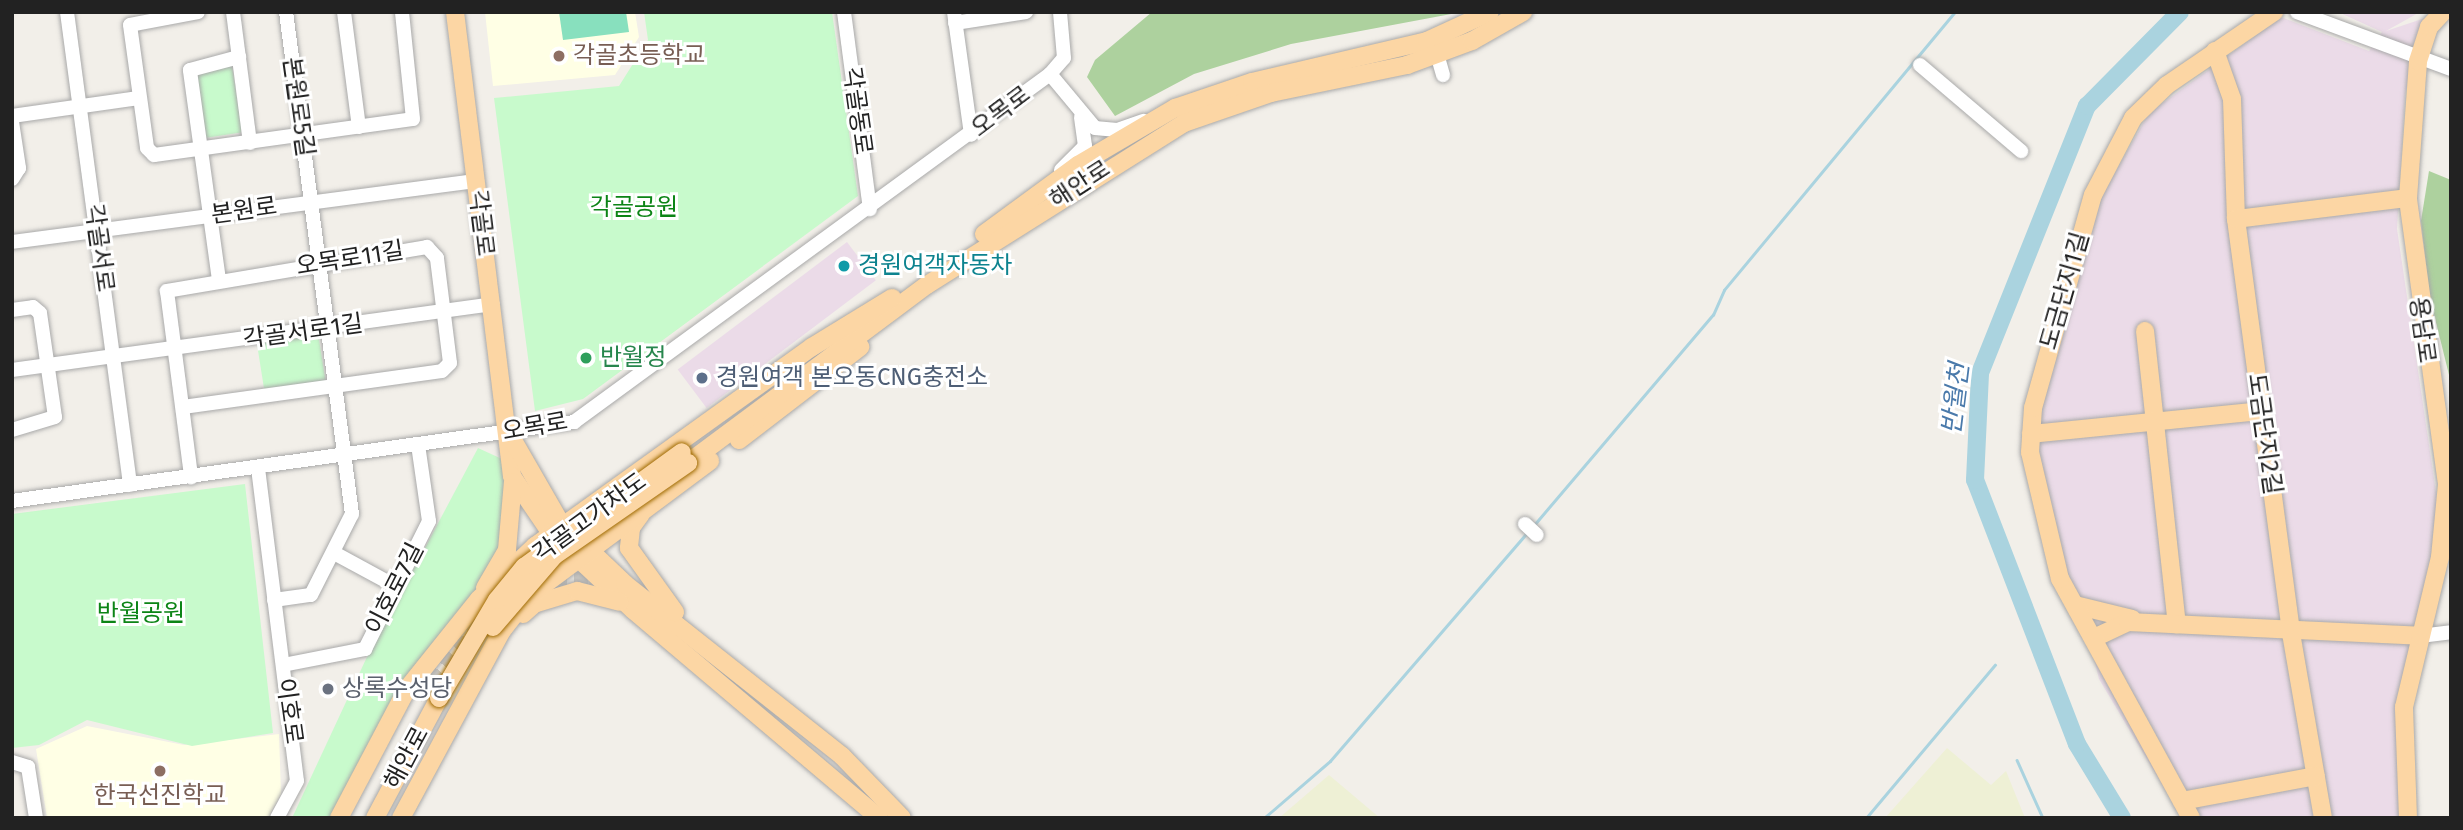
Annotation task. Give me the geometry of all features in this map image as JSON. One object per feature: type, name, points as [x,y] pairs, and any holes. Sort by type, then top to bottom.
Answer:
[{"type":"main road","name":"각골로","points":[[455,12],[509,433],[512,475],[555,527]]},
{"type":"main road","name":"해안로","points":[[685,457],[922,284],[1054,183],[1167,112],[1252,82],[1427,41],[1490,12]]},
{"type":"main road","name":"해안로","points":[[922,284],[1184,123],[1271,93],[1437,54],[1523,12]]},
{"type":"main road","name":"도금단지1길","points":[[2191,818],[2060,579],[2031,434],[2066,283],[2112,153],[2133,118],[2215,51],[2274,12]]},
{"type":"main road","name":"용담로","points":[[2408,818],[2404,707],[2444,538],[2447,484],[2408,198],[2418,61],[2429,27],[2443,12]]},
{"type":"main road","name":"도금단지2길","points":[[2215,51],[2232,99],[2236,219],[2291,633],[2323,818]]},
{"type":"main road","points":[[2236,219],[2408,198]]},
{"type":"main road","points":[[339,818],[407,689],[479,599],[555,527],[812,347],[922,284]]},
{"type":"main road","points":[[401,818],[501,632],[529,596],[583,551],[832,374],[922,284]]},
{"type":"main road","points":[[2145,331],[2177,624]]},
{"type":"main road","points":[[2031,434],[2261,411]]},
{"type":"main road","name":"각골로","points":[[509,433],[555,527]]},
{"type":"main road","name":"각골고가차도","points":[[444,700],[490,611],[524,567],[685,457]]},
{"type":"main road","points":[[479,599],[507,550],[512,475]]},
{"type":"main road","points":[[589,502],[578,517],[579,529],[592,536],[610,532]]},
{"type":"main road","points":[[649,505],[631,528],[629,548],[689,636]]},
{"type":"main road","points":[[555,527],[842,756],[875,795],[902,818]]},
{"type":"main road","points":[[583,551],[633,610],[879,818]]},
{"type":"main road","points":[[501,632],[534,604],[577,592],[599,592],[633,610]]},
{"type":"main road","points":[[2075,605],[2143,623],[2291,633],[2420,636]]},
{"type":"main road","points":[[2094,638],[2143,623]]},
{"type":"main road","points":[[2113,673],[2113,645],[2143,623]]},
{"type":"main road","points":[[350,818],[416,697]]},
{"type":"main road","name":"해안로","points":[[375,818],[444,700]]},
{"type":"main road","name":"해안로","points":[[388,818],[444,700]]},
{"type":"main road","points":[[2182,801],[2316,776]]},
{"type":"street","name":"각골서로","points":[[67,12],[130,485]]},
{"type":"street","points":[[198,12],[130,25],[147,148],[154,155],[413,119],[416,112],[402,12]]},
{"type":"street","points":[[233,12],[250,143]]},
{"type":"street","name":"본원로5길","points":[[286,12],[344,455]]},
{"type":"street","points":[[344,12],[359,127]]},
{"type":"street","name":"각골동로","points":[[844,12],[870,209]]},
{"type":"street","points":[[971,135],[954,18],[1026,12]]},
{"type":"street","name":"오목로","points":[[12,501],[574,422],[595,411],[1050,74],[1064,58],[1060,12]]},
{"type":"street","points":[[2297,12],[2418,61],[2451,69]]},
{"type":"street","points":[[1437,54],[1443,75]]},
{"type":"street","points":[[219,280],[190,70],[239,57]]},
{"type":"street","points":[[1920,65],[2021,151]]},
{"type":"street","points":[[1050,74],[1080,116],[1105,131],[1167,112]]},
{"type":"street","points":[[12,116],[139,97]]},
{"type":"street","points":[[1054,183],[1085,146],[1080,116]]},
{"type":"street","points":[[12,122],[19,168],[12,179]]},
{"type":"street","name":"본원로","points":[[12,242],[476,181]]},
{"type":"street","name":"오목로11길","points":[[183,407],[442,371],[450,363],[437,258],[427,247],[219,280],[167,291],[191,477]]},
{"type":"street","name":"각골서로1길","points":[[12,370],[327,329],[492,304]]},
{"type":"street","points":[[12,310],[33,307],[40,313],[55,417],[12,429]]},
{"type":"street","name":"이호로7길","points":[[283,666],[359,654],[397,587],[429,521],[418,445]]},
{"type":"street","points":[[275,600],[311,595],[336,554],[352,513],[344,455]]},
{"type":"street","name":"이호로","points":[[258,468],[297,780],[277,818]]},
{"type":"street","points":[[1525,524],[1537,535]]},
{"type":"street","points":[[336,554],[397,587]]},
{"type":"street","points":[[2420,636],[2451,632]]},
{"type":"street","points":[[12,762],[28,767],[36,818]]},
{"type":"shaded area","name":"각골초등학교","points":[[485,12],[635,12],[639,37],[615,75],[493,86]]},
{"type":"shaded area","points":[[2338,12],[2420,12],[2386,31],[2425,18],[2405,94],[2397,229],[2440,519],[2415,659],[2403,781],[2408,818],[2182,818],[2099,679],[2085,622],[2060,579],[2039,448],[2042,400],[2101,197],[2149,113],[2281,17],[2369,51],[2382,32]]},
{"type":"shaded area","points":[[847,242],[876,280],[707,408],[678,370]]},
{"type":"shaded area","name":"한국선진학교","points":[[87,726],[184,745],[279,734],[281,794],[268,818],[47,818],[36,749]]},
{"type":"shaded area","points":[[1947,748],[1991,785],[2006,771],[2025,818],[1885,818]]},
{"type":"shaded area","points":[[1329,775],[1380,818],[1279,818]]},
{"type":"green space","points":[[559,12],[626,12],[629,32],[563,40]]},
{"type":"green space","name":"각골공원","points":[[644,12],[832,12],[858,196],[583,399],[535,411],[494,98],[619,86],[648,40]]},
{"type":"green space","points":[[1152,12],[1462,12],[1291,44],[1194,74],[1115,116],[1087,77],[1095,60]]},
{"type":"green space","points":[[232,66],[242,132],[205,138],[194,72]]},
{"type":"green space","points":[[2429,171],[2451,180],[2451,383],[2430,298],[2421,221]]},
{"type":"green space","points":[[318,333],[326,383],[265,393],[257,343]]},
{"type":"green space","points":[[478,448],[502,459],[510,492],[497,556],[333,818],[292,818],[366,659]]},
{"type":"green space","name":"반월공원","points":[[245,484],[273,733],[192,746],[87,720],[39,745],[12,748],[12,514]]},
{"type":"waterway","points":[[1534,525],[1713,315],[1724,290],[1955,12]]},
{"type":"waterway","name":"반월천","points":[[2122,818],[2077,744],[1975,480],[1980,373],[2087,106],[2180,12]]},
{"type":"waterway","points":[[1264,818],[1330,761],[1527,533]]},
{"type":"waterway","points":[[1866,818],[1995,665]]},
{"type":"waterway","points":[[2017,760],[2043,818]]},
{"type":"tunnel","points":[[553,578],[602,580]]},
{"type":"tunnel","points":[[416,697],[479,620]]},
{"type":"place","name":"각골초등학교","points":[[559,56]]},
{"type":"place","name":"경원여객자동차","points":[[844,266]]},
{"type":"place","name":"반월정","points":[[586,358]]},
{"type":"place","name":"경원여객 본오동CNG충전소","points":[[702,378]]},
{"type":"place","name":"상록수성당","points":[[328,689]]},
{"type":"place","name":"한국선진학교","points":[[160,771]]}]
